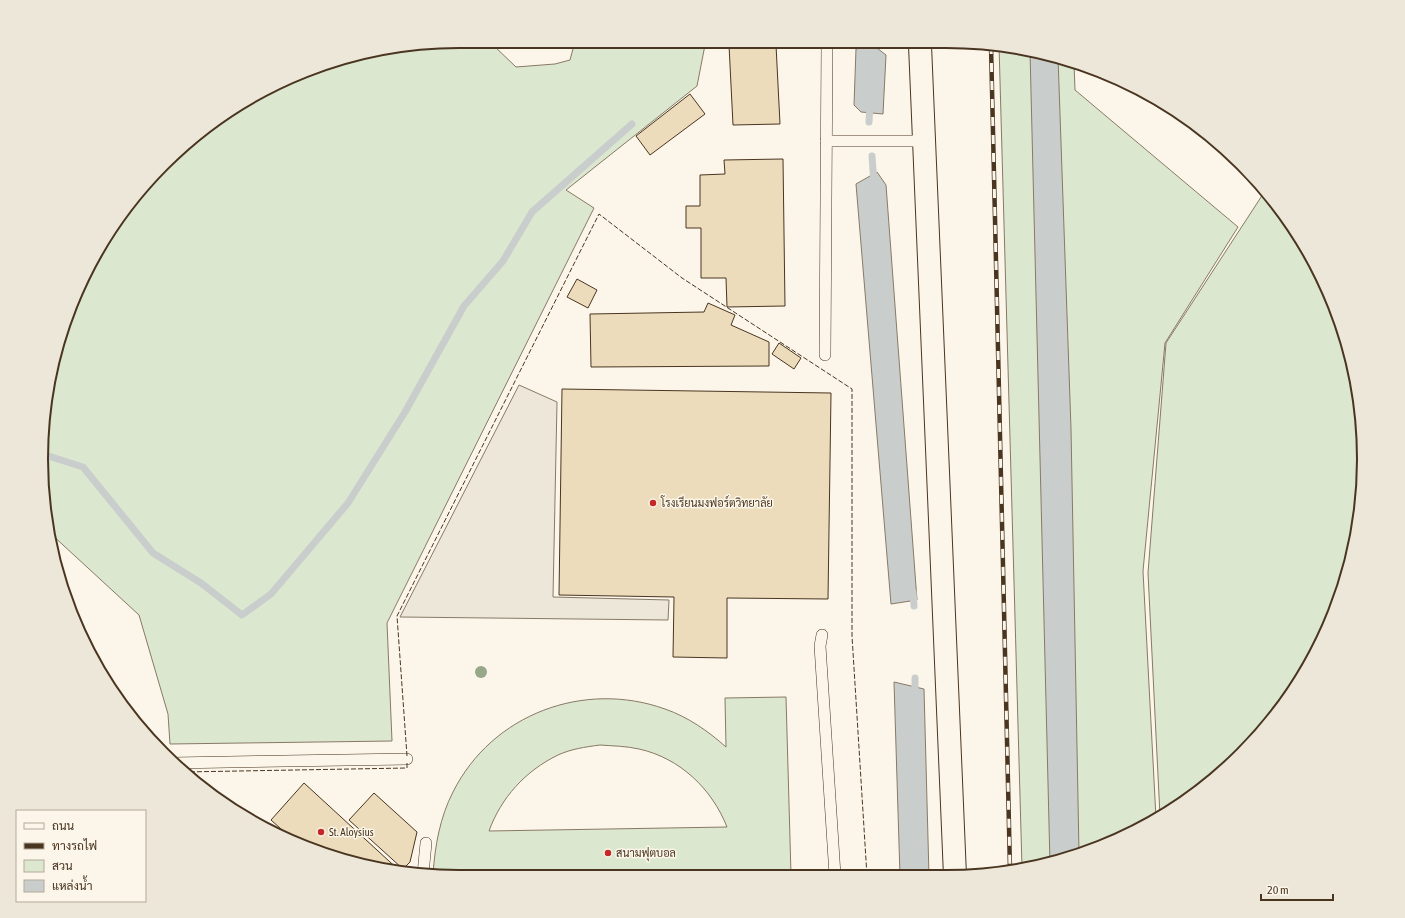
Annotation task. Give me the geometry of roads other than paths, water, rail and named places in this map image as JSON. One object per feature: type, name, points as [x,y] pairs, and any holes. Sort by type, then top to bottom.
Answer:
[{"type":"main road","points":[[920,48],[955,870]]},
{"type":"lane","points":[[825,355],[826,48]]},
{"type":"lane","points":[[826,141],[924,141]]},
{"type":"lane","points":[[822,635],[820,646],[835,870]]},
{"type":"lane","points":[[182,763],[407,759]]},
{"type":"lane","points":[[424,868],[426,843]]},
{"type":"water","points":[[877,48],[886,55],[883,114],[861,112],[854,105],[856,49]]},
{"type":"water","points":[[1030,57],[1058,64],[1071,429],[1079,848],[1050,857]]},
{"type":"water","points":[[877,172],[886,185],[917,600],[891,604],[856,184]]},
{"type":"water","points":[[894,682],[924,689],[929,870],[900,870]]},
{"type":"waterway","points":[[869,122],[870,104]]},
{"type":"waterway","points":[[48,456],[83,467],[153,553],[201,583],[242,615],[271,594],[348,503],[405,412],[464,306],[503,261],[532,212],[632,124]]},
{"type":"waterway","points":[[872,156],[874,184]]},
{"type":"waterway","points":[[913,592],[914,606]]},
{"type":"waterway","points":[[915,678],[915,696]]},
{"type":"railway","points":[[991,51],[1010,864]]},
{"type":"place","name":"โรงเรียนมงฟอร์ตวิทยาลัย","points":[[653,503]]},
{"type":"place","name":"St. Aloysius","points":[[321,832]]},
{"type":"place","name":"สนามฟุตบอล","points":[[608,853]]}]
